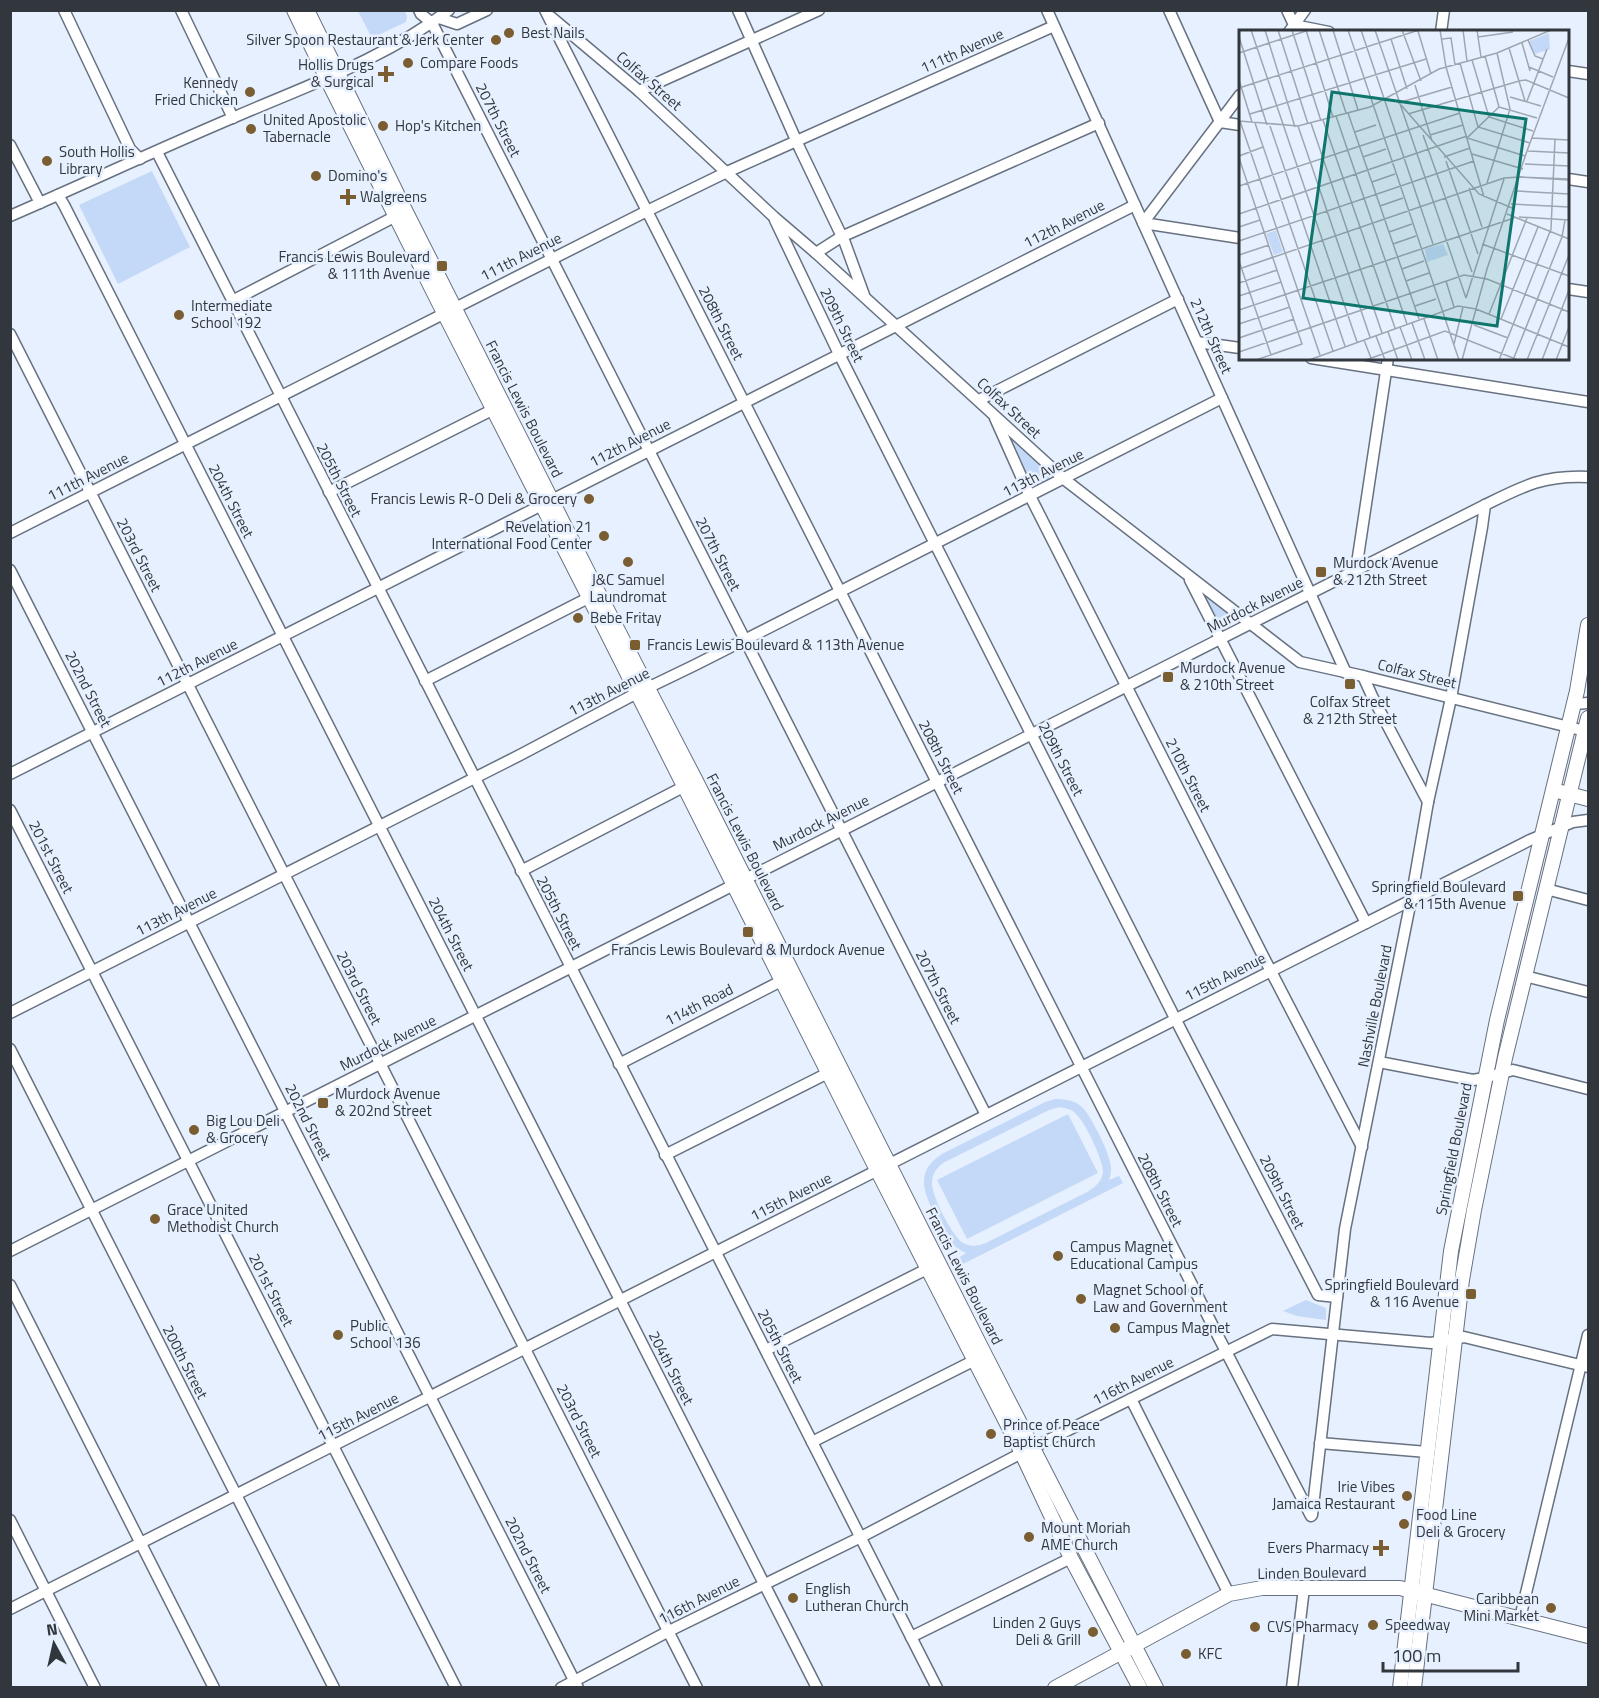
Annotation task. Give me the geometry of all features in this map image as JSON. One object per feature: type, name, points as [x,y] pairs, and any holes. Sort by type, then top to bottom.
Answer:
[{"type":"main road","name":"Francis Lewis Boulevard","points":[[294,10],[332,76],[1027,1451],[1135,1644],[1156,1688]]},
{"type":"main road","name":"Francis Lewis Boulevard","points":[[307,10],[332,76],[396,216],[449,310]]},
{"type":"main road","name":"Springfield Boulevard","points":[[1414,1688],[1427,1452],[1451,1251],[1497,1020],[1569,727],[1581,703],[1588,625]]},
{"type":"main road","name":"Springfield Boulevard","points":[[1400,1688],[1418,1592],[1474,1210],[1502,1073],[1587,724]]},
{"type":"main road","points":[[1553,790],[1588,800]]},
{"type":"main road","name":"Francis Lewis Boulevard","points":[[1027,1451],[1071,1558],[1140,1688]]},
{"type":"main road","name":"Linden Boulevard","points":[[1055,1688],[1229,1594],[1262,1588],[1400,1588],[1588,1636]]},
{"type":"street","points":[[64,10],[130,149],[140,159]]},
{"type":"street","points":[[181,10],[233,118]]},
{"type":"street","name":"207th Street","points":[[419,10],[421,14],[435,20],[552,259],[986,1115]]},
{"type":"street","points":[[10,216],[332,76],[390,48],[449,10]]},
{"type":"street","points":[[435,20],[457,24],[487,10]]},
{"type":"street","points":[[738,10],[796,142],[846,245],[866,299]]},
{"type":"street","points":[[639,91],[819,10]]},
{"type":"street","name":"212th Street","points":[[1047,10],[1346,673]]},
{"type":"street","points":[[1169,10],[1220,122]]},
{"type":"street","points":[[1287,10],[1291,28]]},
{"type":"street","points":[[1291,28],[1305,10]]},
{"type":"street","points":[[1441,30],[1444,10]]},
{"type":"street","name":"Colfax Street","points":[[547,11],[639,91],[1064,479],[1300,662],[1569,727],[1587,724]]},
{"type":"street","name":"208th Street","points":[[547,11],[1081,1067],[1311,1516]]},
{"type":"street","name":"111th Avenue","points":[[10,533],[727,172],[1054,26]]},
{"type":"street","points":[[1291,28],[1310,30]]},
{"type":"street","points":[[1569,71],[1588,74]]},
{"type":"street","points":[[1239,96],[1143,223],[1239,238]]},
{"type":"street","points":[[1220,122],[1239,125]]},
{"type":"street","points":[[816,253],[841,237],[1098,123]]},
{"type":"street","points":[[10,145],[40,203]]},
{"type":"street","name":"205th Street","points":[[157,152],[937,1688]]},
{"type":"street","points":[[1569,179],[1588,182]]},
{"type":"street","name":"204th Street","points":[[58,195],[817,1688]]},
{"type":"street","name":"112th Avenue","points":[[10,774],[1135,205]]},
{"type":"street","points":[[232,301],[396,216]]},
{"type":"street","name":"209th Street","points":[[774,216],[839,354],[1318,1295],[1337,1297]]},
{"type":"street","points":[[1569,289],[1588,292]]},
{"type":"street","points":[[979,400],[1178,299]]},
{"type":"street","name":"203rd Street","points":[[10,334],[697,1688]]},
{"type":"street","points":[[1197,342],[1239,348]]},
{"type":"street","points":[[1336,360],[1387,364],[1588,402]]},
{"type":"street","points":[[1356,570],[1387,364]]},
{"type":"street","name":"113th Avenue","points":[[10,1013],[1222,398]]},
{"type":"street","points":[[329,492],[498,406]]},
{"type":"street","name":"210th Street","points":[[993,414],[1030,496],[1362,1147]]},
{"type":"street","name":"Murdock Avenue","points":[[10,1251],[1485,505],[1537,481],[1563,477],[1588,477]]},
{"type":"street","name":"Nashville Boulevard","points":[[1311,1516],[1345,1229],[1412,900],[1428,802],[1451,698],[1485,505]]},
{"type":"street","name":"202nd Street","points":[[10,570],[576,1684]]},
{"type":"street","points":[[1187,574],[1366,923]]},
{"type":"street","points":[[425,681],[594,595]]},
{"type":"street","points":[[1363,676],[1428,802]]},
{"type":"street","points":[[521,871],[690,784]]},
{"type":"street","name":"201st Street","points":[[10,810],[456,1688]]},
{"type":"street","name":"115th Avenue","points":[[10,1609],[1542,835],[1573,822],[1588,820]]},
{"type":"street","points":[[1546,889],[1588,900]]},
{"type":"street","points":[[1525,976],[1588,992]]},
{"type":"street","name":"114th Road","points":[[619,1064],[788,977]]},
{"type":"street","name":"200th Street","points":[[10,1050],[334,1688]]},
{"type":"street","points":[[1379,1062],[1473,1080],[1513,1070],[1588,1089]]},
{"type":"street","points":[[665,1155],[834,1070]]},
{"type":"street","points":[[766,1350],[933,1266]]},
{"type":"street","points":[[10,1285],[214,1688]]},
{"type":"street","name":"116th Avenue","points":[[561,1688],[576,1684],[669,1631],[861,1537],[1272,1329],[1431,1343],[1464,1337],[1585,1366]]},
{"type":"street","points":[[1520,1618],[1585,1366],[1588,1335]]},
{"type":"street","points":[[812,1442],[980,1357]]},
{"type":"street","points":[[1131,1399],[1229,1594]]},
{"type":"street","points":[[1320,1443],[1427,1452]]},
{"type":"street","points":[[10,1520],[95,1688]]},
{"type":"street","points":[[911,1637],[1071,1558]]},
{"type":"street","points":[[1292,1688],[1304,1588]]},
{"type":"shaded area","points":[[358,11],[405,11],[407,17],[406,22],[372,38]]},
{"type":"shaded area","points":[[152,171],[190,247],[118,284],[79,205]]},
{"type":"shaded area","points":[[1004,430],[1061,479],[1032,494]]},
{"type":"shaded area","points":[[1201,592],[1233,616],[1216,625]]},
{"type":"shaded area","points":[[1055,1099],[1066,1100],[1082,1107],[1094,1124],[1109,1156],[1111,1173],[1109,1180],[1119,1176],[1123,1183],[961,1265],[958,1258],[966,1253],[955,1247],[948,1238],[928,1200],[924,1183],[928,1168],[942,1154]],"holes":[[[1060,1107],[1072,1111],[1085,1125],[1102,1167],[1103,1172],[1098,1183],[1089,1191],[986,1243],[975,1246],[963,1243],[948,1223],[934,1195],[932,1181],[936,1170],[945,1162],[1049,1110]]]},
{"type":"shaded area","points":[[1068,1114],[1098,1173],[967,1239],[937,1180]]},
{"type":"shaded area","points":[[1306,1300],[1326,1308],[1326,1320],[1297,1316],[1283,1311]]},
{"type":"place","name":"Best Nails","points":[[509,33]]},
{"type":"place","name":"Silver Spoon Restaurant & Jerk Center","points":[[496,40]]},
{"type":"place","name":"Compare Foods","points":[[408,63]]},
{"type":"place","name":"Hollis Drugs & Surgical","points":[[386,74]]},
{"type":"place","name":"Kennedy Fried Chicken","points":[[250,92]]},
{"type":"place","name":"Hop's Kitchen","points":[[383,126]]},
{"type":"place","name":"United Apostolic Tabernacle","points":[[251,129]]},
{"type":"place","name":"South Hollis Library","points":[[47,161]]},
{"type":"place","name":"Domino's","points":[[316,176]]},
{"type":"place","name":"Walgreens","points":[[348,197]]},
{"type":"place","name":"Francis Lewis Boulevard & 111th Avenue","points":[[442,266]]},
{"type":"place","name":"Intermediate School 192","points":[[179,315]]},
{"type":"place","name":"Francis Lewis R-O Deli & Grocery","points":[[589,499]]},
{"type":"place","name":"Revelation 21 International Food Center","points":[[604,536]]},
{"type":"place","name":"J&C Samuel Laundromat","points":[[628,562]]},
{"type":"place","name":"Murdock Avenue & 212th Street","points":[[1321,572]]},
{"type":"place","name":"Bebe Fritay","points":[[578,618]]},
{"type":"place","name":"Francis Lewis Boulevard & 113th Avenue","points":[[635,645]]},
{"type":"place","name":"Murdock Avenue & 210th Street","points":[[1168,677]]},
{"type":"place","name":"Colfax Street & 212th Street","points":[[1350,684]]},
{"type":"place","name":"Springfield Boulevard & 115th Avenue","points":[[1518,896]]},
{"type":"place","name":"Francis Lewis Boulevard & Murdock Avenue","points":[[748,932]]},
{"type":"place","name":"Murdock Avenue & 202nd Street","points":[[323,1103]]},
{"type":"place","name":"Big Lou Deli & Grocery","points":[[194,1130]]},
{"type":"place","name":"Grace United Methodist Church","points":[[155,1219]]},
{"type":"place","name":"Campus Magnet Educational Campus","points":[[1058,1256]]},
{"type":"place","name":"Springfield Boulevard & 116 Avenue","points":[[1471,1294]]},
{"type":"place","name":"Magnet School of Law and Government","points":[[1081,1299]]},
{"type":"place","name":"Campus Magnet","points":[[1115,1328]]},
{"type":"place","name":"Public School 136","points":[[338,1335]]},
{"type":"place","name":"Prince of Peace Baptist Church","points":[[991,1434]]},
{"type":"place","name":"Irie Vibes Jamaica Restaurant","points":[[1407,1496]]},
{"type":"place","name":"Food Line Deli & Grocery","points":[[1404,1524]]},
{"type":"place","name":"Mount Moriah AME Church","points":[[1029,1537]]},
{"type":"place","name":"Evers Pharmacy","points":[[1381,1548]]},
{"type":"place","name":"English Lutheran Church","points":[[793,1598]]},
{"type":"place","name":"Caribbean Mini Market","points":[[1551,1608]]},
{"type":"place","name":"Speedway","points":[[1373,1625]]},
{"type":"place","name":"CVS Pharmacy","points":[[1255,1627]]},
{"type":"place","name":"Linden 2 Guys Deli & Grill","points":[[1093,1632]]},
{"type":"place","name":"KFC","points":[[1186,1654]]}]
